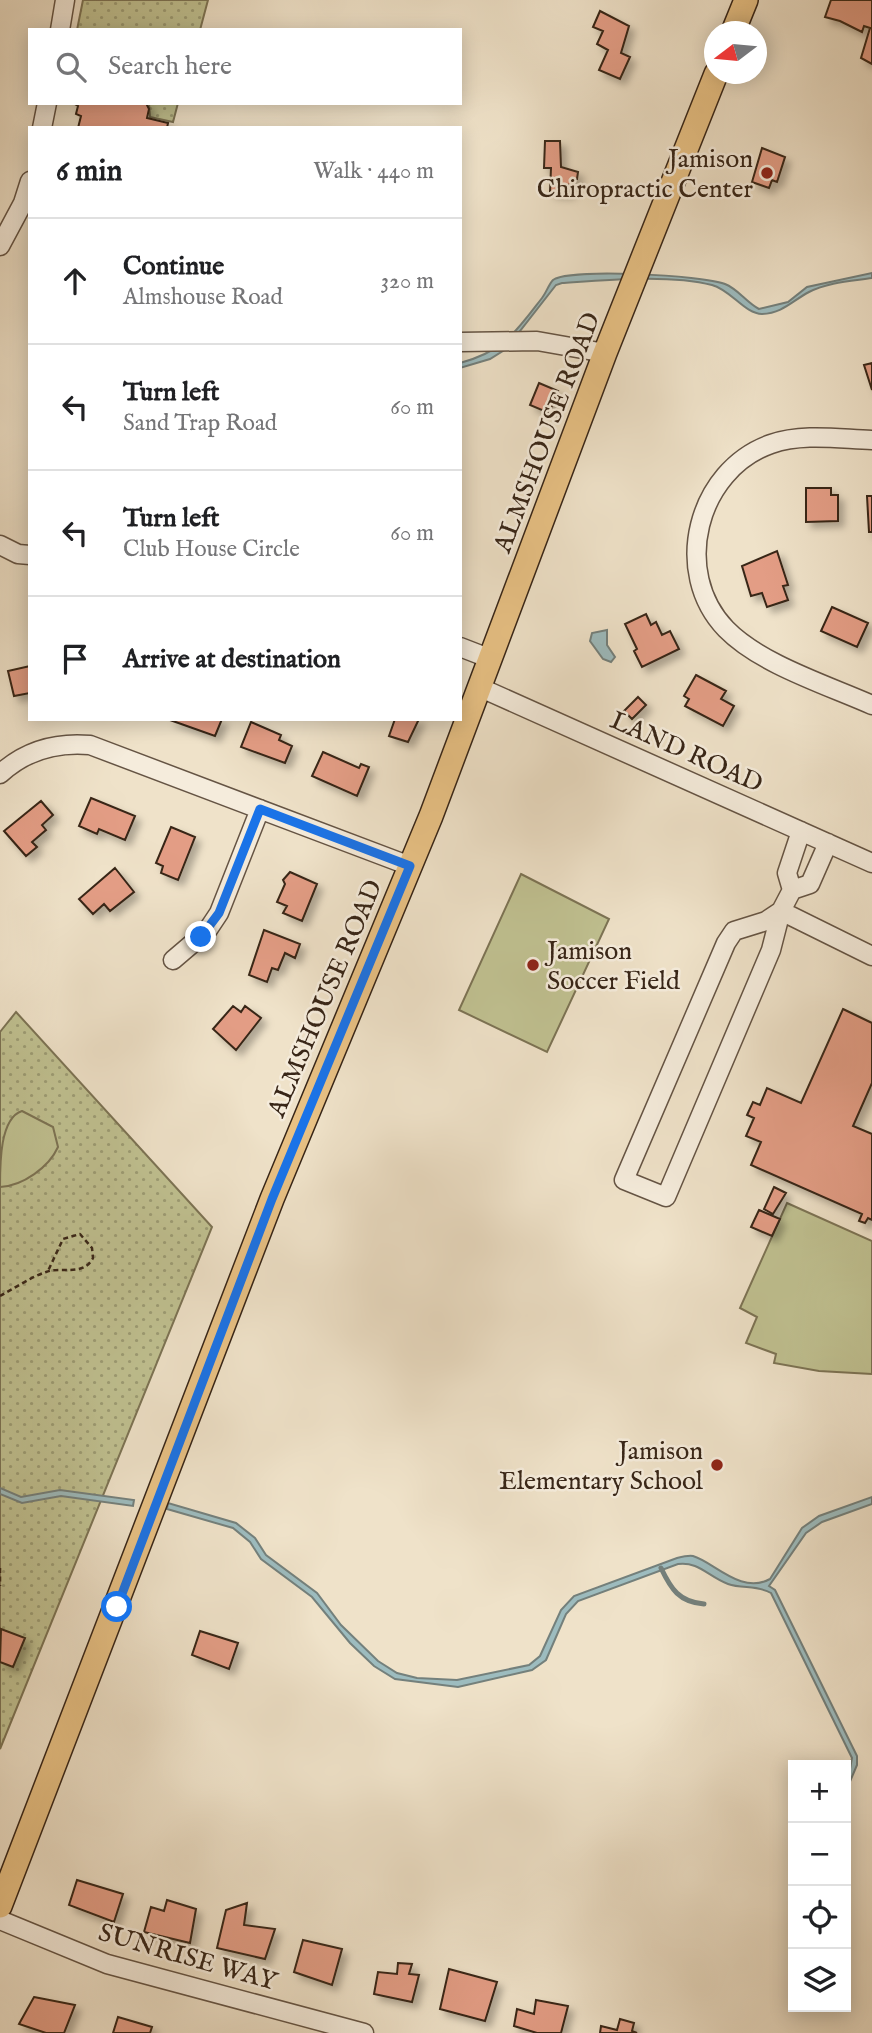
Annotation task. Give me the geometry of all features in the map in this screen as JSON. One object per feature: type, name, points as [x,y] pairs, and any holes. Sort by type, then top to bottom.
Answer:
[{"type":"main road","points":[[737,21],[746,0]]},
{"type":"main road","name":"ALMSHOUSE ROAD","points":[[0,1906],[295,1140],[481,688],[605,353],[642,266],[712,84]]},
{"type":"street","points":[[60,28],[65,0]]},
{"type":"street","points":[[42,126],[47,105]]},
{"type":"street","points":[[0,246],[23,203],[28,187]]},
{"type":"street","points":[[462,342],[537,341],[605,353]]},
{"type":"street","points":[[872,440],[787,439],[769,444],[746,458],[726,474],[712,492],[704,510],[696,551],[705,597],[715,616],[741,643],[761,656],[872,705]]},
{"type":"street","points":[[1,546],[18,554],[28,555]]},
{"type":"street","points":[[462,648],[491,659]]},
{"type":"street","name":"LAND ROAD","points":[[481,688],[872,863]]},
{"type":"street","points":[[0,774],[36,750],[58,745],[90,745],[410,866]]},
{"type":"street","points":[[173,960],[213,923],[260,809]]},
{"type":"street","points":[[792,890],[787,873],[801,831]]},
{"type":"street","points":[[781,911],[766,921],[734,931],[726,943],[624,1180],[666,1197],[771,950],[781,911],[792,890],[810,884],[828,843]]},
{"type":"street","points":[[781,911],[872,956]]},
{"type":"street","name":"SUNRISE WAY","points":[[0,1920],[107,1964],[364,2033]]},
{"type":"path","points":[[0,1296],[48,1270],[80,1269],[89,1265],[93,1258],[87,1240],[80,1234],[63,1239],[48,1270]]},
{"type":"path","points":[[0,1568],[0,1586]]},
{"type":"green space","points":[[83,0],[208,0],[201,28],[77,28]]},
{"type":"green space","points":[[149,105],[177,105],[173,122],[150,117]]},
{"type":"green space","name":"Jamison Soccer Field","points":[[521,874],[609,919],[547,1052],[459,1010]]},
{"type":"green space","points":[[16,1012],[212,1227],[0,1749],[0,1032]]},
{"type":"green space","points":[[22,1111],[53,1127],[58,1147],[48,1162],[34,1174],[18,1183],[0,1187],[5,1132],[9,1122]]},
{"type":"green space","points":[[787,1203],[872,1241],[872,1374],[819,1371],[774,1363],[776,1354],[746,1343],[757,1317],[740,1308]]},
{"type":"water","points":[[872,273],[872,278],[824,286],[803,295],[782,309],[762,314],[750,310],[719,288],[695,282],[637,279],[562,283],[556,285],[506,349],[490,359],[462,367],[462,362],[488,353],[516,331],[553,280],[564,276],[637,274],[712,281],[730,286],[759,309],[788,302],[807,287]]},
{"type":"water","points":[[607,630],[607,645],[615,657],[611,662],[603,659],[590,641],[592,633]]},
{"type":"water","points":[[0,1488],[21,1497],[60,1490],[134,1500],[133,1506],[61,1496],[22,1503],[0,1494]]},
{"type":"water","points":[[872,1497],[872,1504],[822,1522],[806,1533],[769,1586],[775,1590],[857,1756],[857,1765],[851,1779],[852,1758],[771,1593],[766,1591],[728,1584],[698,1567],[678,1564],[578,1601],[566,1614],[546,1660],[532,1670],[458,1687],[395,1679],[374,1666],[350,1643],[312,1597],[261,1559],[250,1542],[233,1528],[167,1509],[168,1503],[236,1523],[255,1538],[266,1555],[317,1593],[341,1625],[378,1661],[397,1673],[417,1678],[457,1680],[529,1665],[540,1656],[561,1610],[574,1596],[677,1558],[693,1556],[728,1576],[749,1583],[770,1579],[802,1528],[819,1516]]},
{"type":"building","points":[[831,0],[872,0],[872,64],[861,58],[870,28],[864,26],[862,32],[825,17]]},
{"type":"building","points":[[600,11],[629,26],[621,53],[630,57],[620,79],[599,70],[608,50],[597,44],[603,31],[593,27]]},
{"type":"building","points":[[147,105],[147,118],[168,123],[167,126],[78,126],[81,116],[76,114],[78,106]]},
{"type":"building","points":[[545,141],[560,141],[561,167],[578,172],[577,179],[573,179],[572,186],[569,185],[569,193],[550,192],[551,168],[544,168]]},
{"type":"building","name":"Jamison Chiropractic Center","points":[[762,148],[785,157],[777,182],[772,180],[769,188],[752,182]]},
{"type":"building","points":[[872,363],[872,390],[864,365]]},
{"type":"building","points":[[539,383],[558,391],[549,413],[530,405]]},
{"type":"building","points":[[806,488],[831,488],[831,495],[838,495],[838,521],[806,522]]},
{"type":"building","points":[[867,496],[872,496],[872,532],[869,532]]},
{"type":"building","points":[[777,551],[788,585],[783,586],[788,600],[767,607],[762,593],[751,596],[742,566]]},
{"type":"building","points":[[832,607],[868,623],[857,647],[821,631]]},
{"type":"building","points":[[646,614],[651,625],[656,622],[662,635],[670,631],[679,649],[642,667],[625,624]]},
{"type":"building","points":[[28,666],[28,693],[14,696],[8,671]]},
{"type":"building","points":[[696,675],[726,691],[721,699],[734,706],[723,726],[685,706],[689,699],[684,696]]},
{"type":"building","points":[[638,697],[646,705],[632,719],[624,711]]},
{"type":"building","points":[[173,721],[221,721],[215,736]]},
{"type":"building","points":[[394,721],[418,721],[408,742],[389,736]]},
{"type":"building","points":[[251,722],[281,735],[279,740],[292,746],[285,763],[241,747]]},
{"type":"building","points":[[323,752],[359,768],[361,764],[369,767],[357,796],[312,776]]},
{"type":"building","points":[[91,798],[135,816],[125,840],[99,829],[97,834],[79,826]]},
{"type":"building","points":[[41,801],[53,815],[42,825],[46,830],[32,842],[37,847],[26,856],[4,831]]},
{"type":"building","points":[[171,827],[195,837],[178,880],[161,873],[163,866],[156,863]]},
{"type":"building","points":[[115,868],[134,892],[110,911],[104,904],[93,914],[79,899]]},
{"type":"building","points":[[290,872],[317,884],[302,921],[283,913],[287,906],[277,902],[285,884],[283,880]]},
{"type":"building","points":[[264,930],[300,944],[295,958],[285,953],[278,970],[272,968],[267,982],[249,975]]},
{"type":"building","points":[[233,1006],[241,1012],[245,1006],[261,1018],[236,1050],[213,1029]]},
{"type":"building","points":[[843,1009],[872,1023],[872,1083],[853,1126],[872,1134],[872,1220],[868,1218],[865,1223],[859,1221],[862,1214],[751,1165],[761,1142],[746,1136],[754,1118],[747,1115],[753,1102],[760,1105],[767,1088],[801,1103]]},
{"type":"building","points":[[774,1187],[786,1193],[773,1214],[764,1209]]},
{"type":"building","points":[[759,1210],[780,1219],[772,1236],[751,1227]]},
{"type":"building","points":[[1,1629],[25,1638],[13,1667],[0,1662]]},
{"type":"building","points":[[200,1631],[238,1643],[229,1669],[192,1655]]},
{"type":"building","points":[[77,1880],[123,1894],[114,1922],[69,1905]]},
{"type":"building","points":[[167,1900],[196,1909],[190,1943],[144,1932],[151,1907],[164,1911]]},
{"type":"building","points":[[247,1903],[244,1925],[275,1929],[265,1959],[217,1948],[226,1910]]},
{"type":"building","points":[[303,1940],[342,1949],[332,1985],[294,1972]]},
{"type":"building","points":[[398,1963],[412,1964],[409,1974],[419,1975],[412,2002],[374,1994],[378,1972],[397,1974]]},
{"type":"building","points":[[449,1969],[497,1982],[485,2021],[440,2009]]},
{"type":"building","points":[[34,1997],[75,2005],[64,2033],[46,2033],[19,2024]]},
{"type":"building","points":[[536,2000],[568,2006],[561,2033],[537,2033],[514,2026],[517,2009],[534,2014]]},
{"type":"building","points":[[118,2017],[152,2027],[150,2033],[113,2033]]},
{"type":"building","points":[[620,2019],[634,2023],[632,2031],[637,2033],[600,2033],[601,2026],[617,2030]]},
{"type":"waterway","points":[[661,1568],[677,1593],[695,1603],[704,1604]]},
{"type":"place","name":"Jamison Chiropractic Center","points":[[767,173]]},
{"type":"place","name":"Jamison Soccer Field","points":[[533,965]]},
{"type":"place","name":"Jamison Elementary School","points":[[717,1465]]},
{"type":"route","points":[[117,1607],[272,1199],[410,866],[260,809],[219,913],[201,937]]}]
